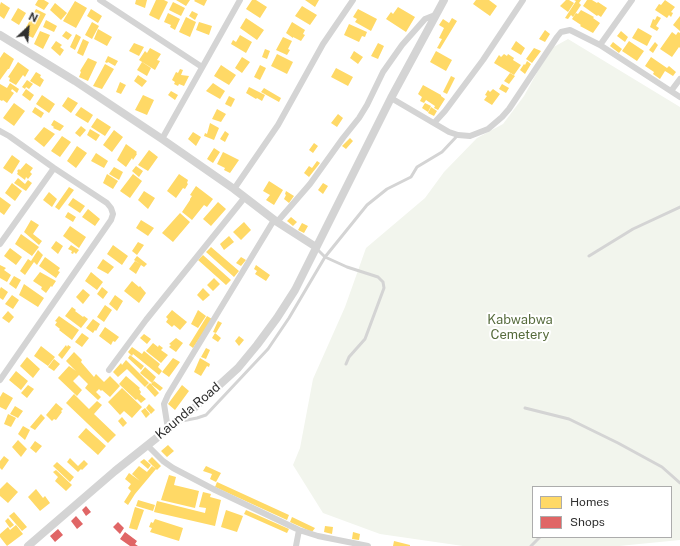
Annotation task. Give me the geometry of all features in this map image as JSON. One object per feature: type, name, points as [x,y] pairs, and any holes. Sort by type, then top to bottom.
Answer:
[{"type":"street","points":[[100,0],[202,68]]},
{"type":"street","points":[[162,139],[240,0]]},
{"type":"street","points":[[234,189],[278,125],[324,44],[353,0]]},
{"type":"street","name":"Kaunda Road","points":[[28,546],[97,486],[178,421],[238,368],[258,345],[295,290],[391,98],[444,0]]},
{"type":"street","points":[[434,123],[445,111],[483,60],[523,0]]},
{"type":"street","points":[[600,45],[632,0]]},
{"type":"street","points":[[168,429],[164,404],[168,395],[276,221],[310,184],[359,118],[383,72],[402,45],[426,19],[435,15]]},
{"type":"street","points":[[391,98],[458,135],[470,136],[482,132],[494,124],[509,109],[556,36],[562,32],[570,30],[600,45],[680,97]]},
{"type":"street","points":[[0,35],[75,81],[162,139],[234,189],[276,221],[316,247]]},
{"type":"street","points":[[671,91],[680,79]]},
{"type":"street","points":[[0,131],[10,136],[106,203],[111,208],[113,214],[111,220],[0,380]]},
{"type":"street","points":[[0,244],[54,168]]},
{"type":"street","points":[[109,370],[146,320],[245,197]]},
{"type":"street","points":[[147,445],[163,461],[173,468],[299,530],[318,536],[368,546]]},
{"type":"street","points":[[296,546],[299,530]]},
{"type":"lane","points":[[178,421],[198,418],[206,415],[268,349],[290,318],[325,257],[377,195],[387,188],[411,177],[417,166],[442,152],[458,135]]},
{"type":"lane","points":[[589,256],[633,228],[680,207]]},
{"type":"lane","points":[[316,247],[325,257],[378,278],[383,282],[384,288],[364,339],[346,364]]},
{"type":"lane","points":[[524,408],[569,419],[662,467],[680,484]]},
{"type":"lane","points":[[531,546],[539,538]]},
{"type":"green space","name":"Kabwabwa Cemetery","points":[[568,39],[680,107],[680,540],[619,546],[463,546],[380,534],[323,513],[293,465],[300,448],[313,379],[345,307],[366,248],[425,198],[444,172],[477,138],[503,124],[524,96],[550,49]]},
{"type":"building: Homes","points":[[38,0],[44,0],[49,3],[44,10],[35,5]]},
{"type":"building: Homes","points":[[136,0],[147,0],[145,8],[135,4]]},
{"type":"building: Homes","points":[[156,0],[164,0],[168,2],[159,20],[149,15]]},
{"type":"building: Homes","points":[[176,0],[190,0],[186,6]]},
{"type":"building: Homes","points":[[207,0],[204,6],[194,1]]},
{"type":"building: Homes","points":[[252,0],[256,0],[267,7],[260,18],[246,9]]},
{"type":"building: Homes","points":[[305,0],[319,0],[315,7]]},
{"type":"building: Homes","points":[[476,0],[489,0],[497,6],[490,16],[473,4]]},
{"type":"building: Homes","points":[[566,0],[574,3],[568,12],[560,6]]},
{"type":"building: Homes","points":[[574,0],[581,0],[579,3],[581,5],[573,17],[571,15],[568,19],[565,18],[576,1]]},
{"type":"building: Homes","points":[[587,0],[598,2],[607,8],[601,17],[598,15],[597,16],[583,6]]},
{"type":"building: Homes","points":[[665,0],[675,7],[671,12],[673,13],[671,17],[669,15],[667,18],[655,10],[659,4],[661,5]]},
{"type":"building: Homes","points":[[75,1],[87,8],[76,28],[63,21]]},
{"type":"building: Homes","points":[[1,2],[10,8],[4,19],[0,16]]},
{"type":"building: Homes","points":[[173,2],[185,8],[181,16],[169,10]]},
{"type":"building: Homes","points":[[55,3],[67,13],[61,20],[50,10]]},
{"type":"building: Homes","points":[[302,6],[317,15],[310,25],[295,16]]},
{"type":"building: Homes","points":[[398,7],[415,17],[406,32],[386,19],[391,12],[393,14]]},
{"type":"building: Homes","points":[[18,8],[26,13],[19,25],[11,20]]},
{"type":"building: Homes","points":[[36,9],[46,14],[33,38],[23,33]]},
{"type":"building: Homes","points":[[91,9],[102,16],[98,23],[87,16]]},
{"type":"building: Homes","points":[[358,9],[377,19],[371,31],[355,22],[357,19],[353,17]]},
{"type":"building: Homes","points":[[581,10],[594,17],[593,18],[600,23],[593,33],[580,26],[581,25],[572,19],[576,13],[578,14]]},
{"type":"building: Homes","points":[[192,11],[198,14],[195,20],[189,16]]},
{"type":"building: Homes","points":[[168,13],[180,19],[175,30],[170,27],[171,25],[164,22]]},
{"type":"building: Homes","points":[[657,16],[661,18],[656,26],[659,28],[657,31],[650,27],[653,19],[655,20]]},
{"type":"building: Homes","points":[[680,16],[680,31],[673,25]]},
{"type":"building: Homes","points":[[186,17],[196,22],[190,37],[179,32]]},
{"type":"building: Homes","points":[[246,18],[264,30],[257,40],[240,28]]},
{"type":"building: Homes","points":[[452,18],[457,21],[440,49],[437,48],[442,39],[439,38],[444,28],[439,25],[443,19],[449,23]]},
{"type":"building: Homes","points":[[46,20],[57,26],[54,32],[43,27]]},
{"type":"building: Homes","points":[[92,22],[99,26],[92,39],[85,35]]},
{"type":"building: Homes","points":[[199,22],[212,26],[209,35],[196,30]]},
{"type":"building: Homes","points":[[292,22],[305,30],[303,34],[305,35],[301,41],[286,33]]},
{"type":"building: Homes","points":[[349,24],[367,32],[365,37],[362,36],[359,42],[344,35]]},
{"type":"building: Homes","points":[[638,28],[652,36],[647,46],[632,38]]},
{"type":"building: Homes","points":[[98,29],[112,37],[107,46],[94,39]]},
{"type":"building: Homes","points":[[545,30],[550,34],[545,42],[539,39]]},
{"type":"building: Homes","points":[[40,31],[50,35],[43,49],[34,44]]},
{"type":"building: Homes","points":[[66,31],[72,35],[68,40],[62,36]]},
{"type":"building: Homes","points":[[621,31],[628,37],[625,42],[617,36]]},
{"type":"building: Homes","points":[[672,32],[676,35],[678,32],[680,33],[680,48],[679,47],[672,57],[660,49]]},
{"type":"building: Homes","points":[[76,34],[81,37],[75,50],[70,47]]},
{"type":"building: Homes","points":[[240,35],[252,42],[246,53],[231,44],[233,40],[236,42]]},
{"type":"building: Homes","points":[[283,37],[292,41],[287,55],[276,50]]},
{"type":"building: Homes","points":[[83,39],[89,42],[83,56],[77,53]]},
{"type":"building: Homes","points":[[56,41],[62,45],[60,47],[64,50],[60,56],[51,48]]},
{"type":"building: Homes","points":[[516,41],[525,48],[521,55],[511,49]]},
{"type":"building: Homes","points":[[629,41],[644,51],[637,61],[622,51]]},
{"type":"building: Homes","points":[[613,42],[622,49],[619,53],[610,46]]},
{"type":"building: Homes","points":[[655,42],[658,45],[653,53],[649,50]]},
{"type":"building: Homes","points":[[134,43],[144,47],[139,56],[129,51]]},
{"type":"building: Homes","points":[[378,43],[384,46],[378,59],[371,56]]},
{"type":"building: Homes","points":[[150,48],[161,54],[157,60],[160,61],[155,70],[139,60],[145,51],[147,53]]},
{"type":"building: Homes","points":[[534,48],[541,51],[532,63],[526,59]]},
{"type":"building: Homes","points":[[265,49],[270,51],[267,59],[262,57]]},
{"type":"building: Homes","points":[[354,51],[363,57],[358,64],[350,58]]},
{"type":"building: Homes","points":[[436,51],[452,60],[446,71],[430,62]]},
{"type":"building: Homes","points":[[4,52],[14,59],[9,69],[0,80],[0,58]]},
{"type":"building: Homes","points":[[277,54],[293,62],[287,74],[271,66]]},
{"type":"building: Homes","points":[[504,54],[507,56],[508,54],[514,58],[513,60],[521,65],[514,75],[494,63],[499,55],[501,57]]},
{"type":"building: Homes","points":[[108,56],[118,61],[115,66],[105,62]]},
{"type":"building: Homes","points":[[242,57],[250,62],[242,73],[235,68]]},
{"type":"building: Homes","points":[[651,57],[667,68],[669,66],[676,72],[673,76],[665,71],[660,79],[653,74],[654,72],[645,66]]},
{"type":"building: Homes","points":[[88,58],[97,62],[88,81],[79,77],[80,71]]},
{"type":"building: Homes","points":[[527,61],[531,64],[525,74],[520,70]]},
{"type":"building: Homes","points":[[18,62],[29,70],[25,77],[23,75],[16,85],[9,81],[10,78],[8,77]]},
{"type":"building: Homes","points":[[142,62],[151,68],[147,76],[137,70]]},
{"type":"building: Homes","points":[[105,64],[114,69],[102,89],[93,86]]},
{"type":"building: Homes","points":[[221,65],[236,75],[229,85],[214,76]]},
{"type":"building: Homes","points":[[260,65],[266,68],[260,80],[254,77]]},
{"type":"building: Homes","points":[[336,68],[353,77],[348,86],[331,77]]},
{"type":"building: Homes","points":[[180,69],[183,70],[181,75],[189,76],[184,86],[174,84],[175,82],[172,80],[176,72],[178,73]]},
{"type":"building: Homes","points":[[36,72],[41,75],[40,77],[44,80],[40,87],[30,81]]},
{"type":"building: Homes","points":[[510,73],[515,76],[509,84],[504,81]]},
{"type":"building: Homes","points":[[138,75],[147,81],[142,87],[134,81]]},
{"type":"building: Homes","points":[[451,76],[455,78],[447,94],[443,92]]},
{"type":"building: Homes","points":[[27,80],[33,84],[29,89],[26,87],[25,89],[22,87]]},
{"type":"building: Homes","points":[[120,82],[126,85],[121,94],[116,92]]},
{"type":"building: Homes","points":[[10,83],[19,89],[17,93],[12,89],[11,91],[14,93],[7,103],[0,100],[0,84],[7,88]]},
{"type":"building: Homes","points":[[213,83],[225,91],[220,99],[206,91]]},
{"type":"building: Homes","points":[[502,84],[509,88],[506,93],[499,89]]},
{"type":"building: Homes","points":[[423,85],[441,95],[445,99],[438,110],[426,100],[424,103],[420,101],[422,97],[418,94]]},
{"type":"building: Homes","points":[[249,87],[265,95],[262,101],[246,93]]},
{"type":"building: Homes","points":[[264,88],[281,98],[279,102],[261,92]]},
{"type":"building: Homes","points":[[26,89],[34,95],[30,101],[22,95]]},
{"type":"building: Homes","points":[[493,89],[500,94],[492,105],[484,100],[487,96],[485,95],[488,90],[490,92]]},
{"type":"building: Homes","points":[[171,91],[178,95],[175,100],[168,95]]},
{"type":"building: Homes","points":[[42,95],[55,104],[49,113],[36,104]]},
{"type":"building: Homes","points":[[143,95],[154,100],[147,115],[135,110]]},
{"type":"building: Homes","points":[[229,96],[235,99],[231,107],[225,104]]},
{"type":"building: Homes","points":[[68,97],[78,103],[71,113],[62,106]]},
{"type":"building: Homes","points":[[14,103],[25,111],[14,126],[3,118]]},
{"type":"building: Homes","points":[[425,103],[431,106],[428,112],[422,108]]},
{"type":"building: Homes","points":[[35,107],[44,113],[41,118],[32,112]]},
{"type":"building: Homes","points":[[81,107],[93,115],[88,123],[75,115]]},
{"type":"building: Homes","points":[[431,107],[437,111],[434,116],[428,113]]},
{"type":"building: Homes","points":[[217,109],[226,114],[221,122],[212,119]]},
{"type":"building: Homes","points":[[338,114],[343,118],[337,127],[331,123]]},
{"type":"building: Homes","points":[[97,118],[111,127],[105,136],[91,127]]},
{"type":"building: Homes","points":[[54,120],[64,126],[60,131],[53,128],[54,127],[51,125]]},
{"type":"building: Homes","points":[[210,123],[219,128],[214,140],[204,136],[205,133],[207,134]]},
{"type":"building: Homes","points":[[81,126],[86,130],[80,137],[75,133]]},
{"type":"building: Homes","points":[[44,127],[55,134],[44,147],[34,139]]},
{"type":"building: Homes","points":[[90,129],[100,135],[96,141],[87,135]]},
{"type":"building: Homes","points":[[114,130],[123,137],[112,152],[103,145]]},
{"type":"building: Homes","points":[[225,131],[229,134],[225,142],[220,139]]},
{"type":"building: Homes","points":[[193,132],[201,137],[196,146],[188,139]]},
{"type":"building: Homes","points":[[62,136],[71,142],[60,157],[51,151]]},
{"type":"building: Homes","points":[[350,138],[353,141],[346,149],[342,146]]},
{"type":"building: Homes","points":[[314,143],[318,146],[313,153],[309,150]]},
{"type":"building: Homes","points":[[126,144],[137,152],[137,154],[133,160],[132,158],[126,167],[117,160]]},
{"type":"building: Homes","points":[[77,146],[87,153],[76,168],[67,161]]},
{"type":"building: Homes","points":[[214,148],[220,152],[213,163],[207,159]]},
{"type":"building: Homes","points":[[149,150],[158,157],[148,171],[138,165]]},
{"type":"building: Homes","points":[[223,152],[239,160],[230,173],[224,170],[225,168],[217,164]]},
{"type":"building: Homes","points":[[96,153],[108,161],[104,168],[91,161]]},
{"type":"building: Homes","points":[[12,155],[20,161],[12,174],[3,168]]},
{"type":"building: Homes","points":[[317,161],[320,163],[309,177],[304,173],[309,166],[312,168]]},
{"type":"building: Homes","points":[[26,163],[33,168],[30,172],[32,174],[28,179],[26,177],[25,180],[17,174],[17,171],[19,169],[20,170]]},
{"type":"building: Homes","points":[[136,166],[143,171],[139,177],[132,171]]},
{"type":"building: Homes","points":[[114,167],[123,172],[119,180],[109,174]]},
{"type":"building: Homes","points":[[107,174],[118,181],[113,189],[103,183]]},
{"type":"building: Homes","points":[[133,174],[142,181],[130,198],[120,191]]},
{"type":"building: Homes","points":[[179,174],[188,180],[188,184],[176,198],[167,191]]},
{"type":"building: Homes","points":[[18,178],[25,184],[28,180],[32,183],[26,191],[14,183]]},
{"type":"building: Homes","points":[[269,181],[283,190],[274,205],[266,200],[270,195],[263,191]]},
{"type":"building: Homes","points":[[12,183],[22,191],[15,201],[5,193]]},
{"type":"building: Homes","points":[[323,183],[328,186],[323,194],[318,190]]},
{"type":"building: Homes","points":[[196,186],[213,199],[207,207],[204,205],[192,220],[182,212],[190,200],[192,196],[190,195]]},
{"type":"building: Homes","points":[[69,187],[74,190],[59,210],[55,207]]},
{"type":"building: Homes","points":[[144,191],[155,198],[148,209],[138,200]]},
{"type":"building: Homes","points":[[286,191],[294,196],[289,203],[284,199]]},
{"type":"building: Homes","points":[[49,192],[57,199],[52,207],[43,200]]},
{"type":"building: Homes","points":[[0,197],[11,205],[4,215],[0,212]]},
{"type":"building: Homes","points":[[73,198],[85,206],[80,213],[68,205]]},
{"type":"building: Homes","points":[[218,202],[226,209],[211,226],[203,219]]},
{"type":"building: Homes","points":[[88,209],[100,219],[95,226],[82,217]]},
{"type":"building: Homes","points":[[68,212],[76,217],[73,222],[65,217]]},
{"type":"building: Homes","points":[[180,213],[190,222],[173,242],[162,233]]},
{"type":"building: Homes","points":[[291,217],[297,222],[293,226],[287,221]]},
{"type":"building: Homes","points":[[31,220],[39,225],[33,234],[42,241],[39,245],[24,232]]},
{"type":"building: Homes","points":[[141,220],[154,228],[148,236],[136,228]]},
{"type":"building: Homes","points":[[244,222],[251,230],[241,240],[233,232]]},
{"type":"building: Homes","points":[[302,223],[308,226],[304,233],[298,230]]},
{"type":"building: Homes","points":[[70,226],[86,237],[79,248],[63,236]]},
{"type":"building: Homes","points":[[21,234],[39,247],[32,256],[15,244]]},
{"type":"building: Homes","points":[[229,236],[234,242],[224,250],[220,244]]},
{"type":"building: Homes","points":[[56,241],[63,246],[58,254],[51,248]]},
{"type":"building: Homes","points":[[138,242],[144,245],[137,255],[132,251]]},
{"type":"building: Homes","points":[[71,245],[79,250],[76,254],[74,252],[73,254],[71,253],[72,251],[68,249]]},
{"type":"building: Homes","points":[[113,245],[128,256],[122,265],[107,254]]},
{"type":"building: Homes","points":[[211,247],[239,271],[234,277],[206,252]]},
{"type":"building: Homes","points":[[10,248],[22,257],[16,265],[4,256]]},
{"type":"building: Homes","points":[[38,250],[43,255],[37,265],[34,262],[25,275],[20,271],[28,259],[31,261]]},
{"type":"building: Homes","points":[[203,255],[231,280],[226,285],[198,260]]},
{"type":"building: Homes","points":[[137,256],[147,264],[144,267],[141,265],[136,274],[129,269],[135,261],[140,264],[134,260]]},
{"type":"building: Homes","points":[[45,257],[60,268],[58,271],[60,272],[56,278],[39,266]]},
{"type":"building: Homes","points":[[241,257],[246,260],[241,266],[236,263]]},
{"type":"building: Homes","points":[[103,259],[114,267],[108,274],[97,268]]},
{"type":"building: Homes","points":[[0,265],[6,268],[4,270],[11,275],[7,282],[0,278]]},
{"type":"building: Homes","points":[[256,265],[270,275],[266,281],[255,274],[257,271],[254,269]]},
{"type":"building: Homes","points":[[40,272],[56,281],[46,293],[41,289],[42,287],[33,281]]},
{"type":"building: Homes","points":[[91,272],[103,282],[97,290],[85,281]]},
{"type":"building: Homes","points":[[14,276],[21,280],[16,289],[9,284]]},
{"type":"building: Homes","points":[[214,278],[220,284],[213,291],[207,285]]},
{"type":"building: Homes","points":[[132,281],[139,287],[140,286],[146,293],[139,303],[124,291]]},
{"type":"building: Homes","points":[[24,284],[44,298],[38,307],[19,295]]},
{"type":"building: Homes","points":[[1,287],[8,292],[3,300],[0,298]]},
{"type":"building: Homes","points":[[102,287],[108,292],[103,299],[97,294]]},
{"type":"building: Homes","points":[[203,288],[210,295],[203,301],[197,295]]},
{"type":"building: Homes","points":[[83,289],[90,295],[83,304],[76,297]]},
{"type":"building: Homes","points":[[12,295],[19,300],[13,309],[5,304]]},
{"type":"building: Homes","points":[[115,295],[123,301],[117,311],[109,304]]},
{"type":"building: Homes","points":[[105,305],[112,310],[104,322],[97,317]]},
{"type":"building: Homes","points":[[72,307],[83,317],[84,316],[88,319],[81,328],[65,316]]},
{"type":"building: Homes","points":[[172,310],[187,322],[180,330],[174,325],[172,327],[166,322],[168,319],[166,317]]},
{"type":"building: Homes","points":[[198,310],[206,316],[198,328],[191,324]]},
{"type":"building: Homes","points":[[8,311],[14,317],[9,323],[2,318]]},
{"type":"building: Homes","points":[[59,316],[79,330],[72,340],[55,325],[57,322],[55,321]]},
{"type":"building: Homes","points":[[207,316],[212,319],[193,348],[189,345]]},
{"type":"building: Homes","points":[[93,319],[100,324],[93,333],[86,328]]},
{"type":"building: Homes","points":[[218,321],[222,323],[216,333],[213,332]]},
{"type":"building: Homes","points":[[105,327],[119,337],[115,342],[113,341],[111,345],[99,336]]},
{"type":"building: Homes","points":[[82,333],[89,338],[82,347],[75,342]]},
{"type":"building: Homes","points":[[215,333],[221,338],[218,342],[212,338]]},
{"type":"building: Homes","points":[[144,334],[151,339],[147,344],[140,338]]},
{"type":"building: Homes","points":[[239,336],[244,340],[239,346],[235,341]]},
{"type":"building: Homes","points":[[176,338],[183,343],[176,352],[169,347],[171,345],[169,344]]},
{"type":"building: Homes","points":[[153,343],[158,347],[159,345],[163,348],[161,350],[168,355],[161,363],[146,351]]},
{"type":"building: Homes","points":[[66,345],[67,347],[68,345],[71,347],[62,359],[58,355]]},
{"type":"building: Homes","points":[[41,346],[55,357],[48,366],[34,356]]},
{"type":"building: Homes","points":[[132,347],[142,354],[144,351],[160,364],[158,367],[162,371],[159,375],[133,354],[132,356],[128,352]]},
{"type":"building: Homes","points":[[206,348],[210,350],[206,359],[201,357]]},
{"type":"building: Homes","points":[[74,352],[82,360],[81,362],[94,377],[96,374],[104,382],[110,376],[120,386],[110,397],[99,389],[96,392],[101,397],[98,400],[85,388],[88,384],[79,375],[73,381],[82,390],[77,396],[58,378],[69,366],[76,371],[66,361]]},
{"type":"building: Homes","points":[[130,355],[144,366],[141,370],[128,358]]},
{"type":"building: Homes","points":[[27,357],[40,369],[33,378],[20,366]]},
{"type":"building: Homes","points":[[173,358],[180,362],[169,377],[162,372]]},
{"type":"building: Homes","points":[[200,358],[210,364],[201,376],[194,372]]},
{"type":"building: Homes","points":[[54,359],[60,364],[54,371],[48,367]]},
{"type":"building: Homes","points":[[126,360],[149,383],[145,387],[127,369],[118,377],[113,372]]},
{"type":"building: Homes","points":[[145,367],[156,377],[152,383],[140,373]]},
{"type":"building: Homes","points":[[16,371],[28,381],[21,390],[9,380]]},
{"type":"building: Homes","points":[[126,376],[140,388],[140,394],[146,399],[141,403],[119,384]]},
{"type":"building: Homes","points":[[154,381],[163,388],[160,391],[151,384]]},
{"type":"building: Homes","points":[[150,383],[159,393],[155,397],[146,387]]},
{"type":"building: Homes","points":[[28,385],[34,389],[27,398],[21,393]]},
{"type":"building: Homes","points":[[182,385],[189,391],[175,410],[168,404]]},
{"type":"building: Homes","points":[[122,388],[142,407],[132,418],[124,411],[120,415],[108,402]]},
{"type":"building: Homes","points":[[3,392],[13,398],[6,410],[0,407],[0,397]]},
{"type":"building: Homes","points":[[74,394],[89,409],[97,401],[102,405],[94,414],[116,435],[108,443],[66,403]]},
{"type":"building: Homes","points":[[56,403],[63,409],[56,420],[54,419],[52,421],[46,415]]},
{"type":"building: Homes","points":[[149,404],[155,410],[151,414],[146,408]]},
{"type":"building: Homes","points":[[15,406],[23,411],[18,418],[10,414]]},
{"type":"building: Homes","points":[[145,408],[150,414],[146,418],[141,411]]},
{"type":"building: Homes","points":[[8,414],[16,418],[11,427],[4,424]]},
{"type":"building: Homes","points":[[41,414],[45,418],[35,430],[30,427]]},
{"type":"building: Homes","points":[[122,417],[127,423],[123,427],[118,421]]},
{"type":"building: Homes","points":[[23,426],[30,430],[25,440],[18,434]]},
{"type":"building: Homes","points":[[86,428],[106,446],[98,455],[78,437]]},
{"type":"building: Homes","points":[[18,440],[27,449],[21,457],[12,447]]},
{"type":"building: Homes","points":[[35,441],[42,446],[36,453],[30,448]]},
{"type":"building: Homes","points":[[168,445],[174,451],[167,457],[161,451]]},
{"type":"building: Homes","points":[[4,456],[9,460],[2,470],[0,468],[0,461]]},
{"type":"building: Homes","points":[[152,457],[161,466],[157,470],[148,461]]},
{"type":"building: Homes","points":[[70,458],[78,466],[84,460],[88,464],[78,472],[67,462]]},
{"type":"building: Homes","points":[[144,459],[151,465],[148,469],[140,462]]},
{"type":"building: Homes","points":[[57,462],[74,477],[70,482],[53,466]]},
{"type":"building: Homes","points":[[139,466],[147,472],[152,466],[156,469],[135,494],[128,505],[124,502],[131,491],[128,488],[131,484],[125,479],[129,473],[140,481],[132,474]]},
{"type":"building: Homes","points":[[206,466],[221,473],[216,482],[210,479],[212,474],[203,471]]},
{"type":"building: Homes","points":[[56,470],[72,485],[66,491],[55,481],[58,477],[53,472]]},
{"type":"building: Homes","points":[[169,475],[176,477],[174,485],[199,491],[195,508],[161,500]]},
{"type":"building: Homes","points":[[7,482],[18,492],[8,503],[0,496],[0,489]]},
{"type":"building: Homes","points":[[217,482],[289,515],[287,520],[215,487]]},
{"type":"building: Homes","points":[[36,489],[43,498],[45,496],[50,503],[40,511],[28,497]]},
{"type":"building: Homes","points":[[203,492],[211,494],[210,497],[221,500],[215,526],[154,512],[157,501],[205,513],[206,508],[199,507]]},
{"type":"building: Homes","points":[[138,500],[155,505],[153,511],[136,506]]},
{"type":"building: Homes","points":[[135,507],[144,510],[137,530],[129,528]]},
{"type":"building: Homes","points":[[226,510],[243,516],[237,532],[221,527]]},
{"type":"building: Homes","points":[[246,510],[289,529],[287,533],[244,514]]},
{"type":"building: Homes","points":[[14,512],[27,527],[22,531],[9,516]]},
{"type":"building: Homes","points":[[292,517],[315,528],[312,532],[290,522]]},
{"type":"building: Homes","points":[[8,518],[14,525],[10,528],[5,521]]},
{"type":"building: Homes","points":[[155,519],[183,528],[179,541],[150,532],[152,528],[149,527],[151,522],[153,523]]},
{"type":"building: Homes","points":[[16,525],[23,534],[7,546],[0,537],[0,534],[8,527],[10,530]]},
{"type":"building: Homes","points":[[325,526],[333,527],[332,534],[324,532]]},
{"type":"building: Homes","points":[[353,532],[360,534],[359,540],[352,539]]},
{"type":"building: Homes","points":[[394,541],[410,545],[410,546],[393,546]]},
{"type":"building: Shops","points":[[86,506],[91,512],[86,516],[82,510]]},
{"type":"building: Shops","points":[[76,516],[83,524],[77,529],[71,521]]},
{"type":"building: Shops","points":[[118,522],[124,528],[120,534],[113,527]]},
{"type":"building: Shops","points":[[58,529],[63,535],[55,542],[50,536]]},
{"type":"building: Shops","points":[[125,532],[137,541],[135,544],[138,546],[130,546],[120,539]]}]
